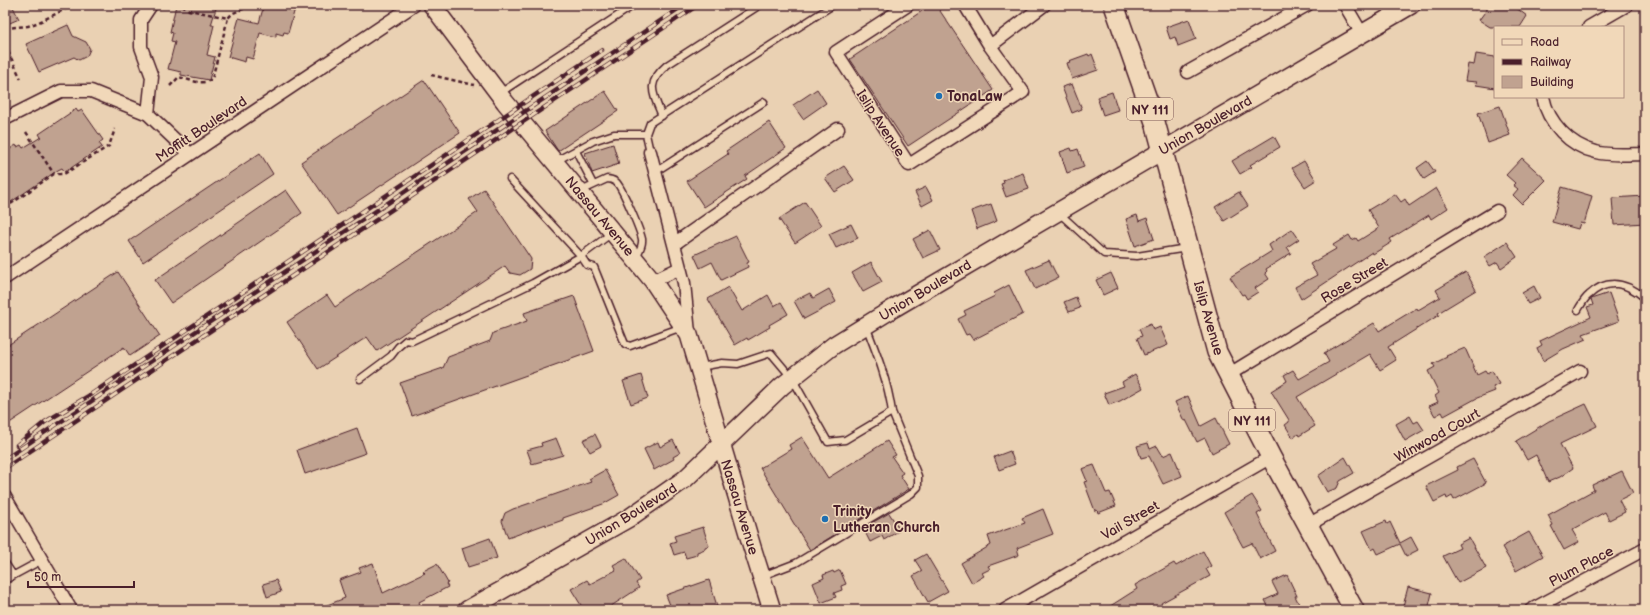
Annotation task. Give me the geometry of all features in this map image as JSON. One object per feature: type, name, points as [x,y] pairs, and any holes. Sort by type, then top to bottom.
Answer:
[{"type":"main road","name":"Nassau Avenue","points":[[432,5],[502,98],[555,162],[586,188],[613,232],[652,281],[686,330],[772,610]]},
{"type":"main road","name":"Islip Avenue","points":[[1114,5],[1163,150],[1217,352],[1271,457],[1354,610]]},
{"type":"main road","name":"Union Boulevard","points":[[467,610],[629,518],[685,479],[720,444],[792,378],[834,345],[1057,212],[1411,5]]},
{"type":"street","points":[[148,114],[152,77],[141,47],[141,20],[150,5]]},
{"type":"street","name":"Moffitt Boulevard","points":[[5,278],[414,5]]},
{"type":"street","name":"Islip Avenue","points":[[908,5],[836,52],[909,165],[1023,92],[990,46]]},
{"type":"street","points":[[965,5],[990,46],[1044,5]]},
{"type":"street","points":[[1188,72],[1307,5]]},
{"type":"street","points":[[1345,5],[1362,34]]},
{"type":"street","points":[[1591,26],[1627,5]]},
{"type":"street","points":[[5,119],[61,91],[91,91],[148,114],[190,154]]},
{"type":"street","points":[[1543,98],[1549,115],[1556,125],[1578,146],[1597,153],[1645,154]]},
{"type":"street","points":[[674,244],[838,129]]},
{"type":"street","name":"Nassau Avenue","points":[[650,152],[684,283],[686,330]]},
{"type":"street","name":"Rose Street","points":[[1228,375],[1497,211]]},
{"type":"street","points":[[652,281],[680,268]]},
{"type":"street","name":"Winwood Court","points":[[1308,525],[1580,371]]},
{"type":"street","name":"Vail Street","points":[[1005,610],[1271,457]]},
{"type":"street","points":[[5,497],[71,610]]},
{"type":"street","name":"Plum Place","points":[[1531,610],[1645,549]]},
{"type":"lane","points":[[502,98],[634,5]]},
{"type":"lane","points":[[662,116],[653,95],[653,84],[657,74],[668,65],[760,5]]},
{"type":"lane","points":[[650,152],[646,134],[650,123],[833,5]]},
{"type":"lane","points":[[655,172],[764,102]]},
{"type":"lane","points":[[555,162],[593,141],[614,134],[646,134]]},
{"type":"lane","points":[[576,151],[586,188],[606,179],[615,181],[621,188],[642,240],[641,247],[635,259]]},
{"type":"lane","points":[[510,179],[587,264],[594,267],[625,344],[630,346],[686,330]]},
{"type":"lane","points":[[1057,212],[1104,254],[1137,256],[1189,248]]},
{"type":"lane","points":[[360,379],[391,356],[406,340],[412,341],[533,283],[581,256],[613,232]]},
{"type":"lane","points":[[1578,310],[1589,295],[1609,284],[1621,284],[1634,289],[1645,298]]},
{"type":"lane","points":[[761,576],[796,563],[911,494],[918,487],[918,476],[892,412],[879,358],[866,325]]},
{"type":"lane","points":[[698,368],[722,362],[738,364],[771,354],[792,378],[828,442],[845,440],[892,412]]},
{"type":"lane","points":[[5,580],[42,560]]},
{"type":"lane","points":[[5,563],[13,575]]},
{"type":"path","points":[[64,5],[66,9]]},
{"type":"path","points":[[5,28],[28,26],[74,5]]},
{"type":"path","points":[[182,5],[189,10],[228,18]]},
{"type":"path","points":[[170,86],[179,77],[200,82],[208,82],[212,79],[228,18],[233,13],[253,5]]},
{"type":"path","points":[[658,5],[660,9],[668,5]]},
{"type":"path","points":[[5,45],[21,79]]},
{"type":"path","points":[[431,75],[480,87]]},
{"type":"path","points":[[5,208],[54,174],[64,174],[109,146],[115,129]]},
{"type":"path","points":[[26,132],[54,174]]},
{"type":"building","points":[[5,5],[12,5],[19,19],[5,25]]},
{"type":"building","points":[[176,5],[217,5],[211,25],[214,25],[207,55],[215,57],[209,80],[181,75],[181,72],[168,69],[175,42],[171,41],[173,33],[170,32]]},
{"type":"building","points":[[264,5],[296,5],[288,33],[284,32],[283,35],[276,33],[276,37],[260,33],[253,59],[246,57],[245,62],[228,57],[239,18],[259,23]]},
{"type":"building","points":[[931,5],[936,5],[993,90],[908,146],[850,59]]},
{"type":"building","points":[[1490,5],[1512,5],[1527,16],[1521,26],[1490,27],[1479,20]]},
{"type":"building","points":[[1189,19],[1196,39],[1178,46],[1175,37],[1170,39],[1166,27]]},
{"type":"building","points":[[68,25],[73,36],[86,42],[90,49],[87,56],[79,60],[74,57],[39,72],[26,44]]},
{"type":"building","points":[[1088,54],[1089,56],[1092,54],[1098,70],[1072,79],[1067,63]]},
{"type":"building","points":[[1476,54],[1494,57],[1494,88],[1476,85],[1477,82],[1465,81],[1468,64],[1474,65]]},
{"type":"building","points":[[424,80],[460,133],[337,215],[301,162]]},
{"type":"building","points":[[1072,84],[1082,109],[1072,113],[1062,87]]},
{"type":"building","points":[[817,89],[826,103],[803,119],[793,105]]},
{"type":"building","points":[[605,91],[618,111],[558,151],[545,131]]},
{"type":"building","points":[[1112,92],[1118,110],[1103,115],[1097,97]]},
{"type":"building","points":[[1500,106],[1510,135],[1488,143],[1478,113]]},
{"type":"building","points":[[76,109],[78,112],[82,110],[103,140],[99,143],[102,147],[65,172],[62,168],[58,170],[5,206],[5,152],[16,145],[17,147],[21,145],[23,148],[41,137],[39,134]]},
{"type":"building","points":[[769,122],[786,148],[745,176],[747,179],[704,207],[687,181],[728,154],[726,151]]},
{"type":"building","points":[[1274,136],[1280,147],[1250,165],[1252,167],[1240,174],[1232,161]]},
{"type":"building","points":[[613,144],[619,164],[592,173],[585,153]]},
{"type":"building","points":[[1071,148],[1072,151],[1078,149],[1084,167],[1067,173],[1060,152]]},
{"type":"building","points":[[260,153],[273,174],[143,262],[129,241]]},
{"type":"building","points":[[1522,158],[1546,180],[1522,204],[1513,195],[1518,189],[1513,185],[1515,183],[1506,175]]},
{"type":"building","points":[[1304,161],[1316,180],[1305,187],[1292,168]]},
{"type":"building","points":[[1427,161],[1435,172],[1424,179],[1417,168]]},
{"type":"building","points":[[844,166],[854,180],[835,192],[825,178]]},
{"type":"building","points":[[1023,173],[1029,189],[1006,197],[1001,184],[1004,183],[1003,180]]},
{"type":"building","points":[[926,187],[933,200],[922,206],[915,192]]},
{"type":"building","points":[[1562,187],[1592,196],[1584,224],[1580,223],[1578,229],[1552,222]]},
{"type":"building","points":[[1436,188],[1448,208],[1431,219],[1429,215],[1390,239],[1392,242],[1373,254],[1372,252],[1301,299],[1295,287],[1317,275],[1310,264],[1336,249],[1333,245],[1349,235],[1352,240],[1356,238],[1358,241],[1379,228],[1368,210],[1395,194],[1401,202],[1405,199],[1409,206]]},
{"type":"building","points":[[484,189],[531,259],[530,269],[520,275],[510,273],[505,266],[377,351],[367,337],[318,369],[287,322],[327,295],[335,307],[478,212],[469,199]]},
{"type":"building","points":[[286,190],[302,213],[171,303],[155,280]]},
{"type":"building","points":[[1239,192],[1248,206],[1224,221],[1215,207]]},
{"type":"building","points":[[1645,196],[1645,223],[1614,225],[1612,198]]},
{"type":"building","points":[[805,202],[821,226],[795,243],[779,219]]},
{"type":"building","points":[[991,204],[997,221],[977,229],[971,211]]},
{"type":"building","points":[[1137,215],[1139,221],[1147,218],[1154,239],[1135,246],[1126,219]]},
{"type":"building","points":[[851,224],[858,238],[836,248],[829,234]]},
{"type":"building","points":[[1292,229],[1299,239],[1287,247],[1291,253],[1266,269],[1267,271],[1265,273],[1269,279],[1255,288],[1258,292],[1247,299],[1244,294],[1242,295],[1230,277],[1272,251],[1269,245]]},
{"type":"building","points":[[930,230],[940,250],[923,258],[913,239]]},
{"type":"building","points":[[736,236],[749,262],[747,263],[748,267],[721,280],[712,262],[700,268],[694,255]]},
{"type":"building","points":[[1507,242],[1517,257],[1501,268],[1497,262],[1490,266],[1484,257]]},
{"type":"building","points":[[1049,260],[1058,278],[1035,289],[1026,270]]},
{"type":"building","points":[[871,262],[882,282],[863,292],[852,273]]},
{"type":"building","points":[[118,272],[160,336],[130,356],[124,347],[5,426],[5,347]]},
{"type":"building","points":[[1466,272],[1476,290],[1438,313],[1439,315],[1388,347],[1396,360],[1380,370],[1370,354],[1297,397],[1315,426],[1293,438],[1285,425],[1289,422],[1289,420],[1271,391],[1287,381],[1284,375],[1293,370],[1299,379],[1329,362],[1324,353],[1374,323],[1379,331],[1417,308],[1418,310],[1440,297],[1436,290]]},
{"type":"building","points":[[1111,273],[1118,288],[1103,295],[1096,280]]},
{"type":"building","points":[[1009,285],[1023,314],[973,340],[969,334],[966,335],[958,319],[966,315],[964,311],[995,296],[994,293]]},
{"type":"building","points":[[1534,286],[1540,298],[1528,304],[1522,293]]},
{"type":"building","points":[[728,287],[742,311],[768,295],[774,306],[781,302],[788,314],[748,340],[747,338],[735,345],[708,299]]},
{"type":"building","points":[[829,289],[836,302],[804,319],[794,301],[810,293],[813,298]]},
{"type":"building","points":[[1609,293],[1619,321],[1583,334],[1586,339],[1563,349],[1543,361],[1537,348],[1542,345],[1540,341],[1591,317],[1587,307],[1593,305],[1591,299]]},
{"type":"building","points":[[574,296],[594,351],[412,416],[400,383],[443,368],[448,357],[490,341],[493,333],[527,321],[524,313]]},
{"type":"building","points":[[1076,297],[1080,308],[1069,312],[1064,302]]},
{"type":"building","points":[[1151,324],[1153,330],[1160,327],[1168,345],[1144,355],[1137,338],[1142,336],[1139,329]]},
{"type":"building","points":[[1465,348],[1477,375],[1485,371],[1487,374],[1492,371],[1499,384],[1493,387],[1495,391],[1477,398],[1444,416],[1442,412],[1435,416],[1429,406],[1438,402],[1435,396],[1439,393],[1428,371],[1435,367],[1433,364],[1447,357],[1446,356]]},
{"type":"building","points":[[1135,374],[1143,388],[1120,401],[1109,405],[1104,393],[1124,386],[1122,382]]},
{"type":"building","points":[[641,375],[648,398],[631,404],[623,381]]},
{"type":"building","points":[[1188,396],[1201,426],[1216,418],[1229,444],[1212,453],[1205,438],[1197,442],[1186,420],[1184,421],[1175,402]]},
{"type":"building","points":[[1586,404],[1597,426],[1560,444],[1573,468],[1560,477],[1548,482],[1536,455],[1527,460],[1516,441],[1549,421]]},
{"type":"building","points":[[1410,416],[1414,423],[1418,421],[1424,430],[1405,441],[1396,424]]},
{"type":"building","points":[[357,428],[366,453],[305,474],[297,450]]},
{"type":"building","points":[[595,434],[601,446],[590,452],[583,440]]},
{"type":"building","name":"Trinity Lutheran Church","points":[[802,437],[828,478],[887,441],[896,455],[892,457],[903,473],[900,475],[909,489],[810,550],[760,468],[791,449],[789,445]]},
{"type":"building","points":[[556,438],[563,455],[532,464],[527,450],[542,446],[541,443]]},
{"type":"building","points":[[673,440],[680,453],[673,457],[674,459],[654,470],[644,449],[658,442],[660,447]]},
{"type":"building","points":[[1148,443],[1150,449],[1157,446],[1163,456],[1172,452],[1182,476],[1163,484],[1149,456],[1141,458],[1137,446]]},
{"type":"building","points":[[1010,451],[1015,464],[999,470],[994,457]]},
{"type":"building","points":[[1345,457],[1354,473],[1340,481],[1337,488],[1327,492],[1318,476]]},
{"type":"building","points":[[1473,459],[1486,483],[1454,500],[1452,496],[1447,499],[1446,496],[1434,502],[1426,486],[1458,470],[1457,467]]},
{"type":"building","points":[[1094,465],[1106,493],[1110,492],[1116,506],[1098,513],[1097,510],[1095,511],[1084,482],[1087,481],[1082,469]]},
{"type":"building","points":[[605,470],[619,495],[603,504],[563,518],[563,520],[546,526],[546,524],[508,538],[502,521],[505,513],[591,482],[589,479]]},
{"type":"building","points":[[1622,471],[1633,493],[1619,500],[1625,512],[1609,520],[1605,512],[1572,530],[1579,542],[1564,550],[1551,526],[1553,525],[1548,515],[1594,490],[1592,485]]},
{"type":"building","points":[[1252,495],[1262,511],[1257,514],[1275,551],[1260,559],[1252,543],[1243,547],[1224,512]]},
{"type":"building","points":[[1043,509],[1053,534],[1017,548],[1019,555],[988,566],[990,569],[982,573],[984,576],[972,583],[961,563],[991,545],[988,536],[1025,523],[1022,518]]},
{"type":"building","points":[[889,513],[900,530],[884,540],[882,536],[870,542],[863,528]]},
{"type":"building","points":[[1386,521],[1387,524],[1390,522],[1400,543],[1411,537],[1418,550],[1406,556],[1400,544],[1378,554],[1375,548],[1372,550],[1363,531]]},
{"type":"building","points":[[703,527],[709,546],[697,552],[697,555],[686,558],[684,552],[674,555],[670,543],[676,541],[674,536]]},
{"type":"building","points":[[1529,532],[1543,556],[1516,571],[1502,547]]},
{"type":"building","points":[[490,538],[497,558],[468,567],[462,548]]},
{"type":"building","points":[[1469,538],[1486,568],[1458,583],[1443,556],[1460,548],[1458,544]]},
{"type":"building","points":[[1203,551],[1211,566],[1206,569],[1210,576],[1161,603],[1164,610],[1104,610],[1137,589],[1135,585],[1174,563],[1176,566]]},
{"type":"building","points":[[926,554],[948,591],[928,602],[913,576],[922,571],[915,560]]},
{"type":"building","points":[[626,558],[640,580],[636,583],[639,588],[605,610],[584,610],[571,589],[587,580],[590,584],[616,570],[613,565]]},
{"type":"building","points":[[373,563],[383,593],[425,573],[423,571],[437,564],[448,583],[446,584],[448,587],[419,602],[420,604],[409,610],[317,610],[345,598],[339,580],[361,572],[359,568]]},
{"type":"building","points":[[840,570],[846,584],[841,586],[842,590],[834,593],[836,597],[821,603],[813,583],[824,578],[823,575]]},
{"type":"building","points":[[1287,575],[1297,596],[1295,596],[1299,604],[1286,610],[1270,610],[1265,600],[1278,594],[1272,582]]},
{"type":"building","points":[[276,580],[281,592],[267,597],[263,584]]},
{"type":"building","points":[[709,580],[717,606],[706,610],[672,610],[666,595]]},
{"type":"building","points":[[1408,587],[1432,593],[1428,610],[1402,610]]},
{"type":"railway","points":[[5,459],[684,5]]},
{"type":"railway","points":[[5,468],[698,5]]},
{"type":"railway","points":[[17,445],[45,422],[90,395],[602,50]]},
{"type":"place","name":"TonaLaw","points":[[939,96]]},
{"type":"place","name":"Trinity Lutheran Church","points":[[825,519]]}]
